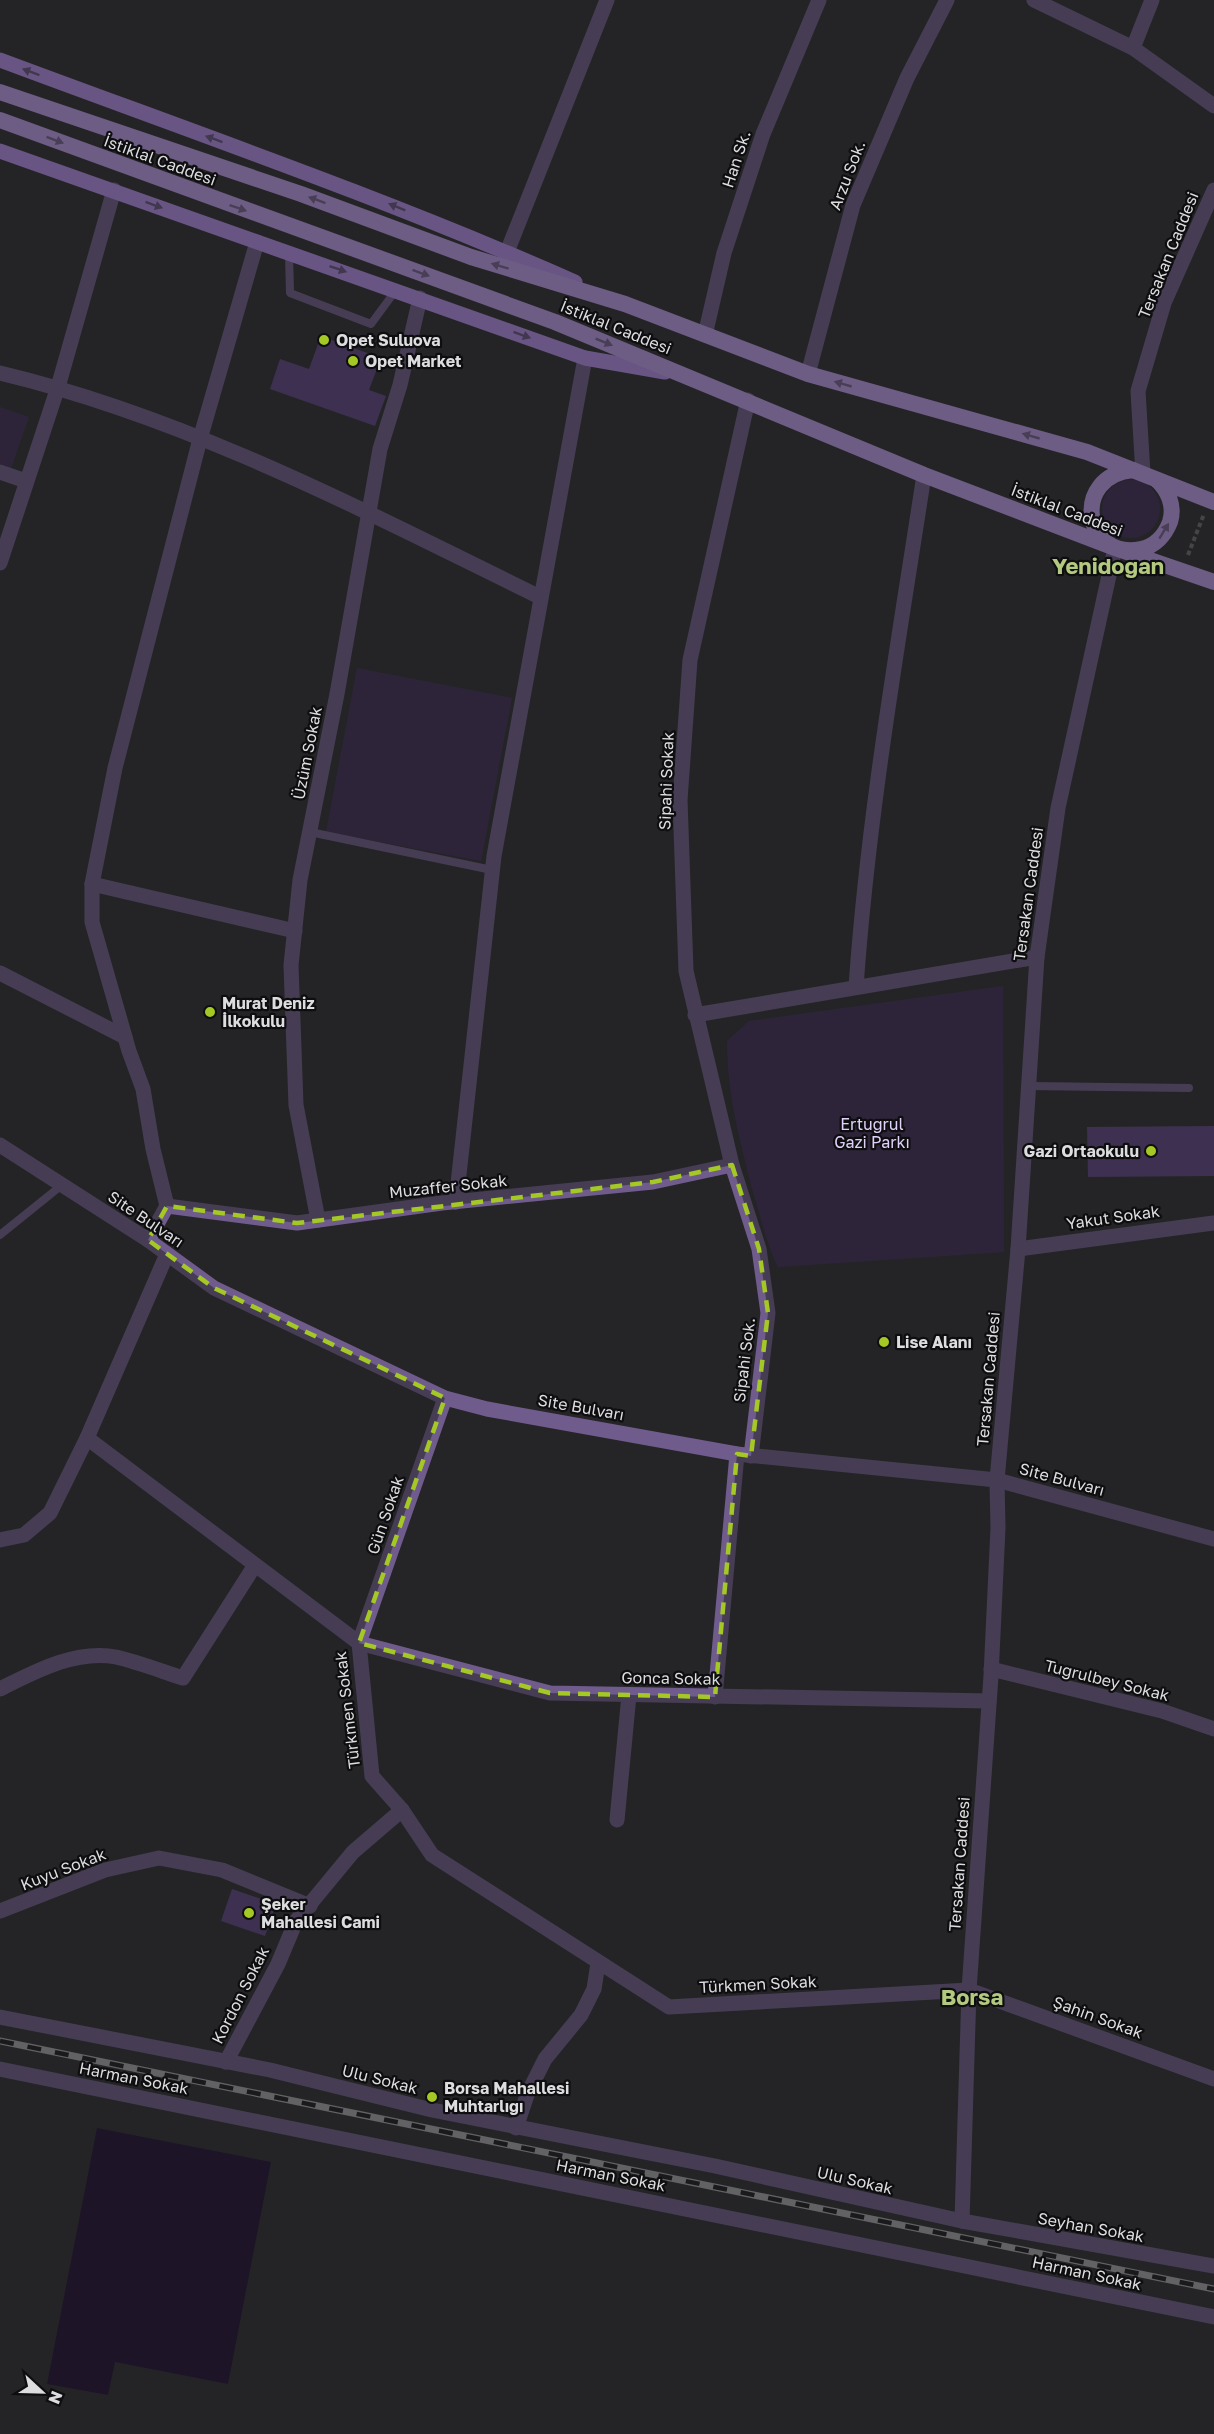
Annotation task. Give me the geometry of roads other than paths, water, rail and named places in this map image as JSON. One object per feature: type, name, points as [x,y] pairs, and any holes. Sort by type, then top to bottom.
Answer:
[{"type":"highway","name":"İstiklal Caddesi","points":[[0,92],[301,194],[471,257],[625,304],[808,374],[1088,452],[1212,501]]},
{"type":"highway","name":"İstiklal Caddesi","points":[[0,120],[555,322],[696,378],[924,475],[1115,548],[1214,582]]},
{"type":"highway","points":[[1144,475],[1167,492],[1171,505],[1171,518],[1166,531],[1157,542],[1145,549],[1132,551],[1115,548],[1098,534],[1092,522],[1093,496],[1110,476],[1144,475]]},
{"type":"main road","points":[[0,60],[323,178],[507,252],[625,304]]},
{"type":"main road","points":[[0,150],[585,357],[696,378]]},
{"type":"street","points":[[507,252],[607,0]]},
{"type":"street","name":"Han Sk.","points":[[705,335],[724,253],[763,134],[819,0]]},
{"type":"street","name":"Arzu Sok.","points":[[808,374],[853,205],[906,78],[948,0]]},
{"type":"street","points":[[1034,0],[1133,48],[1214,106]]},
{"type":"street","points":[[1133,48],[1152,0]]},
{"type":"street","points":[[0,563],[58,387],[114,190]]},
{"type":"street","name":"Tersakan Caddesi","points":[[1144,475],[1138,391],[1164,303],[1214,190]]},
{"type":"street","points":[[148,1240],[167,1206],[153,1149],[143,1089],[124,1037],[92,922],[92,884],[115,768],[200,439],[257,242]]},
{"type":"street","name":"Üzüm Sokak","points":[[318,1220],[296,1105],[291,965],[300,880],[337,694],[380,449],[400,385],[420,298]]},
{"type":"street","points":[[456,1202],[492,870],[585,357]]},
{"type":"street","points":[[0,373],[58,387],[200,439],[367,513],[540,597]]},
{"type":"street","name":"Sipahi Sokak","points":[[732,1165],[686,971],[680,800],[690,660],[748,400]]},
{"type":"street","points":[[0,472],[26,481]]},
{"type":"street","points":[[856,987],[862,895],[924,475]]},
{"type":"street","name":"Tersakan Caddesi","points":[[962,2221],[969,1990],[991,1669],[998,1480],[1018,1249],[1037,957],[1058,808],[1115,548]]},
{"type":"street","points":[[92,884],[295,931]]},
{"type":"street","points":[[695,1015],[1037,957]]},
{"type":"street","points":[[0,973],[124,1037]]},
{"type":"street","name":"Site Bulvarı","points":[[0,1145],[148,1240],[214,1288],[445,1398],[487,1408],[744,1455],[998,1480],[1214,1539]]},
{"type":"street","name":"Muzaffer Sokak","points":[[167,1206],[297,1223],[456,1202],[654,1182],[732,1165]]},
{"type":"street","name":"Sipahi Sok.","points":[[715,1697],[744,1455],[768,1313],[759,1249],[732,1165]]},
{"type":"street","name":"Yakut Sokak","points":[[1018,1249],[1214,1223]]},
{"type":"street","points":[[0,1540],[24,1535],[50,1513],[87,1438],[167,1254]]},
{"type":"street","name":"Gün Sokak","points":[[359,1643],[445,1398]]},
{"type":"street","name":"Türkmen Sokak","points":[[87,1438],[359,1643],[372,1776],[402,1810],[432,1854],[598,1963],[669,2007],[969,1990]]},
{"type":"street","points":[[0,1689],[33,1672],[77,1657],[114,1657],[183,1678],[255,1564]]},
{"type":"street","name":"Gonca Sokak","points":[[359,1643],[550,1693],[989,1701]]},
{"type":"street","name":"Tuğrulbey Sokak","points":[[991,1669],[1161,1711],[1214,1729]]},
{"type":"street","points":[[617,1820],[630,1695]]},
{"type":"street","name":"Kordon Sokak","points":[[226,2062],[278,1964],[296,1921],[353,1852],[402,1810]]},
{"type":"street","name":"Kuyu Sokak","points":[[0,1911],[105,1870],[159,1858],[222,1870],[310,1906]]},
{"type":"street","points":[[516,2128],[527,2095],[545,2059],[581,2015],[594,1989],[598,1963]]},
{"type":"street","name":"Şahin Sokak","points":[[969,1990],[1214,2079]]},
{"type":"street","name":"Ulu Sokak","points":[[0,2018],[226,2062],[516,2128],[715,2166],[962,2221]]},
{"type":"street","name":"Harman Sokak","points":[[0,2069],[1214,2317]]},
{"type":"street","name":"Seyhan Sokak","points":[[962,2221],[1214,2266]]},
{"type":"lane","points":[[289,252],[290,293],[371,324],[397,289]]},
{"type":"lane","points":[[310,832],[492,870]]},
{"type":"lane","points":[[1029,1086],[1189,1088]]},
{"type":"lane","points":[[0,1235],[62,1185]]},
{"type":"railway","points":[[0,2041],[1214,2289]]},
{"type":"place","name":"Opet Suluova","points":[[324,340]]},
{"type":"place","name":"Opet Market","points":[[353,361]]},
{"type":"place","name":"Murat Deniz İlkokulu","points":[[210,1012]]},
{"type":"place","name":"Gazi Ortaokulu","points":[[1151,1151]]},
{"type":"place","name":"Lise Alanı","points":[[884,1342]]},
{"type":"place","name":"Şeker Mahallesi Cami","points":[[249,1913]]},
{"type":"place","name":"Borsa Mahallesi Muhtarlığı","points":[[432,2097]]},
{"type":"district","name":"Yenidoğan","points":[[1108,566]]},
{"type":"district","name":"Borsa","points":[[972,1997]]},
{"type":"park label","name":"Ertuğrul Gazi Parkı","points":[[872,1133]]}]
